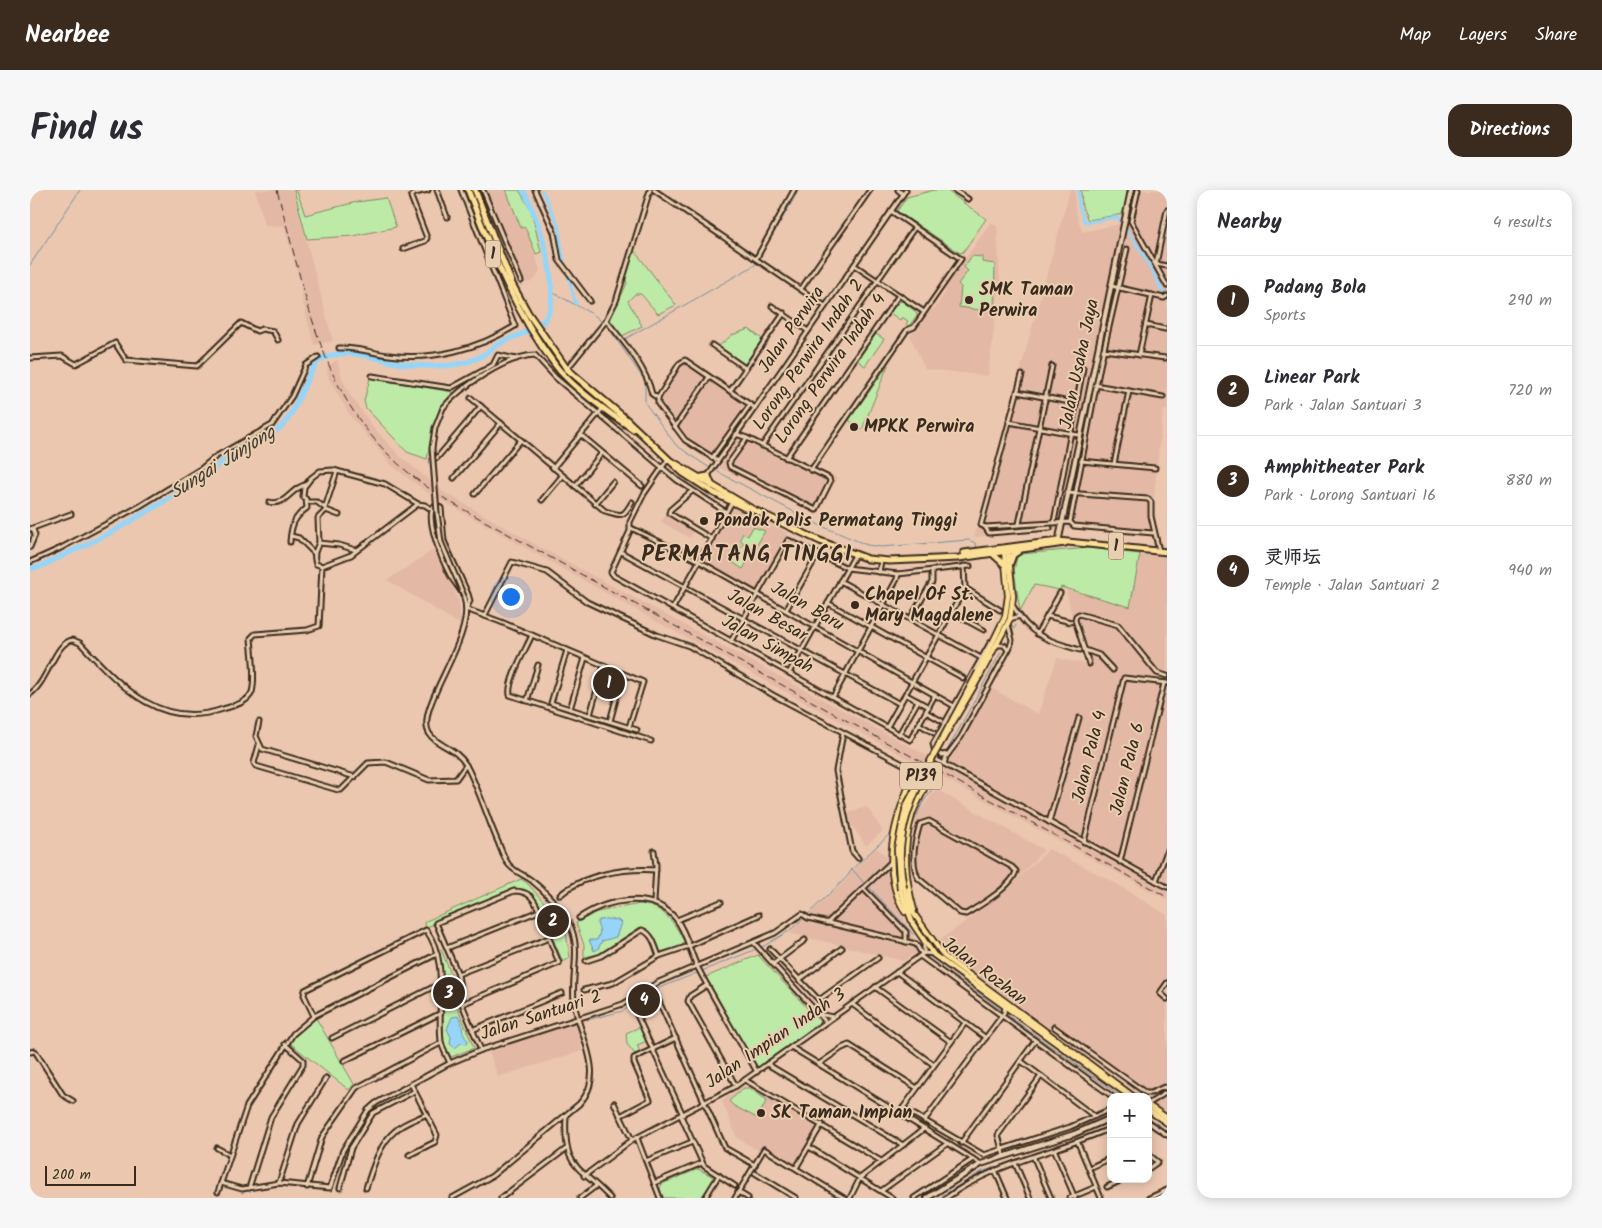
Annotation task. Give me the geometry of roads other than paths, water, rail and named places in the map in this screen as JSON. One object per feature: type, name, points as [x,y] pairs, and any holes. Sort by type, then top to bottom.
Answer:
[{"type":"highway","name":"1","points":[[468,190],[512,297],[526,315],[557,367],[573,383],[638,432]]},
{"type":"highway","name":"1","points":[[475,190],[500,256],[526,315]]},
{"type":"highway","name":"1","points":[[538,334],[567,369],[683,473],[732,502],[752,509]]},
{"type":"highway","points":[[603,400],[603,407]]},
{"type":"highway","name":"1","points":[[670,460],[697,478],[702,484],[712,487],[752,509],[854,555],[881,561],[992,554],[1006,550],[1022,550],[1058,543]]},
{"type":"highway","points":[[697,478],[709,474],[712,487]]},
{"type":"highway","name":"1","points":[[952,556],[1058,543],[1093,543],[1167,552]]},
{"type":"highway","points":[[992,554],[998,556],[1007,566],[1013,555],[1022,550]]},
{"type":"main road","name":"Jalan Rozhan","points":[[1006,550],[1008,620],[906,806],[897,849],[902,889],[909,916],[924,943],[934,955],[1128,1093]]},
{"type":"main road","name":"Jalan Rozhan","points":[[979,673],[998,645],[1012,606],[1007,566]]},
{"type":"main road","points":[[909,916],[897,894],[892,862],[893,839],[897,815],[913,776],[918,772],[925,774],[927,780],[915,806],[908,831],[906,870],[917,919]]},
{"type":"main road","name":"Jalan Rozhan","points":[[902,889],[917,919],[935,946],[952,962],[1128,1093]]},
{"type":"main road","points":[[1152,1108],[1167,1118]]},
{"type":"main road","points":[[1152,1109],[1167,1123]]},
{"type":"street","points":[[403,249],[425,241],[427,238],[411,198],[415,194],[428,190]]},
{"type":"street","points":[[437,190],[447,217]]},
{"type":"street","points":[[339,348],[355,348],[390,355],[435,356],[486,342],[515,326],[461,190]]},
{"type":"street","points":[[483,190],[522,281]]},
{"type":"street","points":[[535,190],[554,232],[559,260],[590,301]]},
{"type":"street","points":[[567,369],[604,322],[616,301],[650,190]]},
{"type":"street","points":[[654,190],[825,306]]},
{"type":"street","points":[[756,259],[794,190]]},
{"type":"street","points":[[801,289],[870,190]]},
{"type":"street","points":[[898,190],[904,192]]},
{"type":"street","points":[[954,190],[968,200]]},
{"type":"street","name":"Jalan Usaha Jaya","points":[[1058,543],[1078,435],[1131,190]]},
{"type":"street","points":[[1138,190],[1131,221],[1167,286]]},
{"type":"street","name":"Jalan Perwira","points":[[702,484],[904,192]]},
{"type":"street","points":[[1156,264],[1165,232],[1167,210]]},
{"type":"street","points":[[811,470],[907,330],[914,326],[961,259],[892,211]]},
{"type":"street","name":"Lorong Perwira Indah 2","points":[[762,446],[915,227]]},
{"type":"street","name":"Jalan Usaha Jaya","points":[[1070,522],[1080,461],[1126,249]]},
{"type":"street","points":[[854,264],[924,312]]},
{"type":"street","points":[[1156,264],[1167,266]]},
{"type":"street","points":[[499,285],[505,282]]},
{"type":"street","points":[[1111,286],[1166,297]]},
{"type":"street","name":"Lorong Perwira Indah 4","points":[[786,458],[899,295]]},
{"type":"street","points":[[1139,355],[1152,295]]},
{"type":"street","points":[[505,300],[512,297]]},
{"type":"street","points":[[772,306],[808,331]]},
{"type":"street","points":[[730,391],[784,314]]},
{"type":"street","points":[[604,322],[643,368],[650,381],[652,394],[658,398]]},
{"type":"street","points":[[30,358],[62,356],[76,364],[115,343],[126,360],[197,366],[241,323],[257,331],[262,329],[273,331],[278,340]]},
{"type":"street","points":[[1146,326],[1165,329]]},
{"type":"street","points":[[712,345],[745,368]]},
{"type":"street","points":[[1103,350],[1166,358]]},
{"type":"street","points":[[372,376],[451,388],[493,365],[498,355],[509,358],[522,358]]},
{"type":"street","points":[[452,1198],[492,1176],[566,1115],[587,1095],[590,1084],[590,1053],[575,1002],[574,989],[577,954],[575,938],[569,924],[562,912],[532,880],[507,863],[466,765],[453,749],[432,738],[427,728],[430,710],[464,631],[466,609],[464,596],[441,542],[432,448],[435,428],[444,408],[461,389],[499,368],[532,355],[538,358],[568,389],[662,468],[692,491],[726,512]]},
{"type":"street","points":[[504,356],[508,364]]},
{"type":"street","points":[[499,368],[503,364],[504,356]]},
{"type":"street","points":[[30,562],[126,514],[181,482],[215,457],[272,425],[292,396],[306,365],[318,357]]},
{"type":"street","points":[[718,461],[685,440],[659,407],[658,398],[679,364],[684,360],[755,408]]},
{"type":"street","points":[[1020,524],[1052,366]]},
{"type":"street","name":"Jalan Usaha Jaya","points":[[1054,522],[1069,434],[1083,368]]},
{"type":"street","points":[[1022,375],[981,524],[989,533],[1050,528]]},
{"type":"street","points":[[675,427],[709,377]]},
{"type":"street","points":[[568,389],[573,383]]},
{"type":"street","points":[[1089,384],[1162,396]]},
{"type":"street","points":[[1114,464],[1129,391]]},
{"type":"street","points":[[1017,392],[1076,403]]},
{"type":"street","points":[[471,398],[605,511],[621,516],[626,513],[632,502]]},
{"type":"street","points":[[712,458],[750,405]]},
{"type":"street","points":[[437,458],[481,406]]},
{"type":"street","points":[[553,468],[603,407]]},
{"type":"street","points":[[1009,422],[1078,435]]},
{"type":"street","points":[[454,478],[501,423]]},
{"type":"street","points":[[736,434],[747,438],[829,478],[830,482],[816,510],[730,467],[729,463],[747,438]]},
{"type":"street","points":[[581,435],[642,486]]},
{"type":"street","points":[[475,494],[521,440]]},
{"type":"street","points":[[575,486],[602,453]]},
{"type":"street","points":[[621,552],[630,528],[630,522],[644,494],[670,460]]},
{"type":"street","points":[[1080,461],[1155,468]]},
{"type":"street","points":[[290,542],[292,524],[299,514],[307,508],[307,502],[303,493],[306,485],[320,471],[336,471],[385,484],[418,504],[425,505],[431,509],[438,548],[451,576],[464,596]]},
{"type":"street","points":[[314,553],[319,543],[318,518],[326,509],[336,471]]},
{"type":"street","points":[[677,480],[683,473]]},
{"type":"street","points":[[542,500],[562,476]]},
{"type":"street","points":[[595,504],[613,482]]},
{"type":"street","points":[[269,502],[278,502],[290,497],[295,489],[306,485]]},
{"type":"street","points":[[692,491],[669,513],[712,539]]},
{"type":"street","points":[[1067,493],[1150,501],[1154,532],[1159,551]]},
{"type":"street","points":[[307,502],[317,502],[339,515]]},
{"type":"street","points":[[673,608],[732,502]]},
{"type":"street","points":[[291,536],[299,538],[314,553],[316,564],[322,566],[344,560],[418,504]]},
{"type":"street","points":[[431,509],[435,505],[441,508],[444,541],[470,601],[466,609]]},
{"type":"street","points":[[30,547],[35,535],[31,529],[71,514]]},
{"type":"street","points":[[984,527],[1070,522],[1074,526],[1154,532]]},
{"type":"street","points":[[1036,523],[1036,529]]},
{"type":"street","points":[[630,528],[699,561]]},
{"type":"street","points":[[732,641],[788,540],[848,568],[898,574],[970,566]]},
{"type":"street","points":[[319,543],[339,545],[356,551]]},
{"type":"street","name":"Jalan Simpah","points":[[621,552],[612,572],[614,576],[910,740],[919,724]]},
{"type":"street","name":"Jalan Besar","points":[[621,552],[900,704]]},
{"type":"street","points":[[786,610],[818,554]]},
{"type":"street","points":[[789,672],[854,555]]},
{"type":"street","name":"Jalan Baru","points":[[699,561],[954,706]]},
{"type":"street","points":[[879,572],[881,561]]},
{"type":"street","points":[[485,615],[510,563],[516,562],[547,572],[587,602],[657,636],[689,646],[843,733],[918,772]]},
{"type":"street","points":[[30,694],[44,680],[62,645],[73,640],[80,642],[121,684],[147,704],[163,711],[210,713],[244,701],[252,691],[252,638],[255,634],[307,630],[319,626],[322,566]]},
{"type":"street","points":[[887,727],[965,588],[964,566]]},
{"type":"street","points":[[910,619],[932,582],[932,570]]},
{"type":"street","points":[[833,697],[898,579],[898,574]]},
{"type":"street","points":[[840,581],[981,658]]},
{"type":"street","points":[[965,588],[1000,610]]},
{"type":"street","points":[[1037,634],[1060,593]]},
{"type":"street","points":[[828,603],[962,678]]},
{"type":"street","points":[[1012,606],[1025,625],[1044,639],[1080,650]]},
{"type":"street","points":[[466,609],[485,615],[643,682],[629,727]]},
{"type":"street","points":[[951,612],[984,630]]},
{"type":"street","points":[[1089,664],[1075,620],[1079,614],[1118,625],[1157,673],[1167,676]]},
{"type":"street","points":[[1020,616],[1008,620],[981,658],[933,744],[937,760],[1167,887]]},
{"type":"street","points":[[1047,616],[1071,622]]},
{"type":"street","points":[[944,764],[1009,650],[1012,640],[1008,620]]},
{"type":"street","points":[[532,635],[509,692],[510,695],[651,742]]},
{"type":"street","points":[[998,645],[1004,645],[1009,650]]},
{"type":"street","points":[[567,650],[551,703],[637,730]]},
{"type":"street","points":[[1085,650],[1099,655],[1113,670]]},
{"type":"street","points":[[570,709],[585,658]]},
{"type":"street","points":[[527,701],[538,665]]},
{"type":"street","points":[[590,715],[604,665]]},
{"type":"street","points":[[610,721],[623,674]]},
{"type":"street","name":"Jalan Pala 4","points":[[1084,842],[1124,678],[1165,683]]},
{"type":"street","name":"Jalan Pala 6","points":[[1120,862],[1165,683]]},
{"type":"street","points":[[905,694],[929,707]]},
{"type":"street","points":[[934,733],[919,724],[935,695]]},
{"type":"street","points":[[899,734],[918,701]]},
{"type":"street","points":[[926,712],[942,721]]},
{"type":"street","points":[[1049,822],[1079,718]]},
{"type":"street","points":[[259,722],[256,736],[259,745],[254,763],[261,768],[338,790],[341,790],[356,777],[364,765],[381,761],[429,780],[453,780],[466,765]]},
{"type":"street","points":[[843,733],[836,771],[852,851],[858,858]]},
{"type":"street","points":[[259,745],[267,751],[356,777]]},
{"type":"street","points":[[934,752],[942,755],[948,754]]},
{"type":"street","points":[[942,755],[944,764]]},
{"type":"street","points":[[928,821],[1012,867],[1016,873],[989,900],[966,914],[960,913],[918,878],[916,871],[915,840],[920,824],[928,821]]},
{"type":"street","points":[[654,851],[656,870],[654,902]]},
{"type":"street","points":[[1156,881],[1167,851]]},
{"type":"street","points":[[827,923],[892,862]]},
{"type":"street","points":[[560,895],[576,882],[586,879],[640,869],[656,870]]},
{"type":"street","points":[[906,870],[916,871]]},
{"type":"street","points":[[827,923],[906,942],[906,932],[863,888]]},
{"type":"street","points":[[447,948],[539,911],[530,895],[522,891],[514,891],[436,923],[458,974],[462,1004],[481,1050]]},
{"type":"street","points":[[579,918],[594,910],[622,902],[641,900],[654,902],[677,920],[697,967],[756,1072]]},
{"type":"street","points":[[677,920],[721,902]]},
{"type":"street","name":"Jalan Santuari 2","points":[[307,1187],[330,1188],[343,1150],[368,1110],[450,1062],[579,1016],[630,1001],[652,987],[775,933],[803,914],[808,918],[827,923]]},
{"type":"street","points":[[584,990],[613,983],[659,956],[689,946],[759,915]]},
{"type":"street","points":[[314,1016],[304,995],[306,989],[423,930],[428,932],[437,954],[441,983],[442,1043],[450,1062]]},
{"type":"street","points":[[586,961],[601,956],[642,930],[647,932],[653,940],[659,956]]},
{"type":"street","points":[[458,974],[549,938],[560,963],[462,1004]]},
{"type":"street","points":[[773,964],[805,940]]},
{"type":"street","name":"Jalan Rozhan","points":[[906,942],[916,944],[922,954],[960,986],[1003,1015],[1035,1041],[1107,1093]]},
{"type":"street","points":[[754,943],[826,1022]]},
{"type":"street","points":[[924,943],[922,954],[934,955]]},
{"type":"street","points":[[800,980],[842,948]]},
{"type":"street","points":[[770,949],[816,998],[821,999],[878,958]]},
{"type":"street","points":[[218,1192],[247,1106],[293,1034],[314,1016],[437,954]]},
{"type":"street","name":"Jalan Impian Indah 3","points":[[584,1176],[632,1140],[736,1086],[922,954]]},
{"type":"street","points":[[695,962],[705,964]]},
{"type":"street","points":[[690,970],[695,962]]},
{"type":"street","points":[[897,972],[986,1038]]},
{"type":"street","points":[[332,1038],[441,983]]},
{"type":"street","points":[[1167,984],[1160,993],[1167,999]]},
{"type":"street","points":[[708,985],[690,996],[688,1001],[736,1086]]},
{"type":"street","points":[[652,987],[725,1148],[755,1164]]},
{"type":"street","points":[[876,987],[951,1042]]},
{"type":"street","points":[[472,1030],[562,993]]},
{"type":"street","points":[[630,1001],[654,1049],[702,1163],[735,1186]]},
{"type":"street","points":[[852,1004],[934,1065]]},
{"type":"street","points":[[924,1121],[1003,1015],[1005,1006]]},
{"type":"street","points":[[1003,1015],[1012,1011]]},
{"type":"street","points":[[344,1061],[441,1013]]},
{"type":"street","points":[[818,1014],[834,1017]]},
{"type":"street","points":[[900,1112],[965,1023]]},
{"type":"street","points":[[1054,1027],[1146,1093],[1151,1093],[1164,1087],[1167,1091],[1152,1104]]},
{"type":"street","points":[[620,1116],[650,1100],[634,1063],[634,1058],[676,1038]]},
{"type":"street","points":[[961,1143],[1035,1041]]},
{"type":"street","points":[[221,1183],[242,1189],[279,1183],[307,1187],[322,1137],[356,1088],[442,1043]]},
{"type":"street","points":[[249,1188],[270,1117],[303,1065],[301,1058],[285,1044]]},
{"type":"street","points":[[819,1064],[842,1048],[849,1046],[917,1088]]},
{"type":"street","points":[[791,1047],[900,1112],[981,1164]]},
{"type":"street","points":[[30,1052],[35,1051],[63,1095],[73,1101]]},
{"type":"street","points":[[1020,1061],[1094,1116]]},
{"type":"street","points":[[767,1064],[902,1145]]},
{"type":"street","points":[[1004,1156],[998,1136],[1040,1076]]},
{"type":"street","points":[[279,1183],[298,1124],[326,1078]]},
{"type":"street","points":[[745,1080],[822,1124],[881,1161]]},
{"type":"street","points":[[409,1154],[434,1142],[437,1137],[411,1084]]},
{"type":"street","points":[[340,1188],[351,1148],[373,1113],[415,1091]]},
{"type":"street","points":[[614,1103],[632,1140]]},
{"type":"street","points":[[903,1108],[980,1154],[1070,1128],[1107,1111]]},
{"type":"street","points":[[366,1188],[376,1161],[393,1133],[427,1114]]},
{"type":"street","points":[[566,1115],[566,1149],[573,1165],[610,1198]]},
{"type":"street","points":[[927,1198],[981,1164],[1074,1134],[1107,1120]]},
{"type":"street","points":[[796,1168],[822,1124]]},
{"type":"street","points":[[1152,1125],[1167,1135]]},
{"type":"street","points":[[850,1198],[860,1178],[925,1128]]},
{"type":"street","points":[[946,1198],[995,1170],[1078,1144],[1107,1130]]},
{"type":"street","points":[[637,1138],[660,1198]]},
{"type":"street","points":[[646,1161],[692,1142]]},
{"type":"street","points":[[881,1191],[948,1143]]},
{"type":"street","points":[[1078,1144],[1101,1198]]},
{"type":"street","points":[[809,1147],[892,1198]]},
{"type":"street","points":[[217,1148],[230,1155]]},
{"type":"street","points":[[501,1198],[566,1149]]},
{"type":"street","points":[[735,1198],[764,1149],[844,1198]]},
{"type":"street","points":[[1055,1151],[1073,1197],[1096,1187]]},
{"type":"street","points":[[1152,1157],[1158,1162],[1152,1166]]},
{"type":"street","points":[[914,1198],[973,1158]]},
{"type":"street","points":[[1034,1158],[1051,1198]]},
{"type":"street","points":[[1089,1168],[1107,1160]]},
{"type":"street","points":[[654,1183],[702,1163]]},
{"type":"street","points":[[1015,1163],[1030,1198]]},
{"type":"street","points":[[995,1170],[1007,1198]]},
{"type":"street","points":[[755,1173],[796,1198]]},
{"type":"street","points":[[706,1198],[719,1176]]},
{"type":"street","points":[[1106,1187],[1115,1183]]},
{"type":"street","points":[[580,1198],[596,1186]]},
{"type":"street","points":[[1149,1198],[1156,1197],[1167,1190]]},
{"type":"street","points":[[738,1192],[748,1198]]},
{"type":"water","points":[[599,920],[618,920],[621,923],[616,937],[602,941],[598,949],[594,951],[589,940],[597,940],[600,932],[597,923]]},
{"type":"water","points":[[458,1016],[468,1041],[467,1044],[461,1043],[455,1048],[450,1044],[451,1037],[447,1029],[452,1017]]},
{"type":"waterway","points":[[30,265],[80,190]]},
{"type":"waterway","name":"Sungai Junjong","points":[[30,569],[42,566],[116,530],[185,489],[231,455],[280,428],[292,413],[311,372],[320,360],[342,353],[402,364],[431,366],[458,364],[475,359],[504,341],[529,331],[541,323],[545,319],[550,307],[552,292],[550,274],[542,235],[523,190]]},
{"type":"waterway","points":[[542,190],[558,225],[564,262],[576,304]]},
{"type":"waterway","points":[[625,339],[755,265],[799,190]]},
{"type":"waterway","points":[[1078,190],[1079,206],[1084,221],[1116,217],[1120,220],[1143,254],[1167,300]]},
{"type":"waterway","points":[[552,292],[594,315],[608,327],[645,381],[645,403],[676,445],[705,465],[819,525],[867,545],[881,547],[969,540],[975,543],[977,548]]},
{"type":"waterway","points":[[1014,629],[1016,625]]},
{"type":"waterway","points":[[948,749],[1001,652]]},
{"type":"waterway","points":[[911,829],[922,804],[935,785],[935,776]]},
{"type":"waterway","points":[[807,915],[890,834]]},
{"type":"waterway","points":[[852,869],[864,883]]},
{"type":"waterway","points":[[870,888],[914,935]]},
{"type":"waterway","points":[[762,947],[789,931],[804,918]]},
{"type":"waterway","points":[[587,1020],[623,1011],[657,989],[754,950]]},
{"type":"waterway","points":[[928,955],[1003,1011]]},
{"type":"waterway","points":[[1007,1015],[1116,1093]]},
{"type":"waterway","points":[[1152,1121],[1167,1131]]},
{"type":"waterway","points":[[938,1198],[981,1172],[1069,1142],[1107,1127]]},
{"type":"railway","points":[[277,190],[302,286],[332,371],[352,409],[379,445],[414,477],[459,507],[1167,897]]},
{"type":"place","name":"SMK Taman Perwira","points":[[969,300]]},
{"type":"place","name":"MPKK Perwira","points":[[854,427]]},
{"type":"place","name":"Pondok Polis Permatang Tinggi","points":[[704,521]]},
{"type":"place","name":"Chapel Of St. Mary Magdalene","points":[[855,605]]},
{"type":"place","name":"Padang Bola","points":[[609,683]]},
{"type":"place","name":"Linear Park","points":[[553,921]]},
{"type":"place","name":"Amphitheater Park","points":[[449,993]]},
{"type":"place","name":"灵师坛","points":[[644,1000]]},
{"type":"place","name":"SK Taman Impian","points":[[761,1113]]},
{"type":"district","name":"PERMATANG TINGGI","points":[[747,555]]}]
